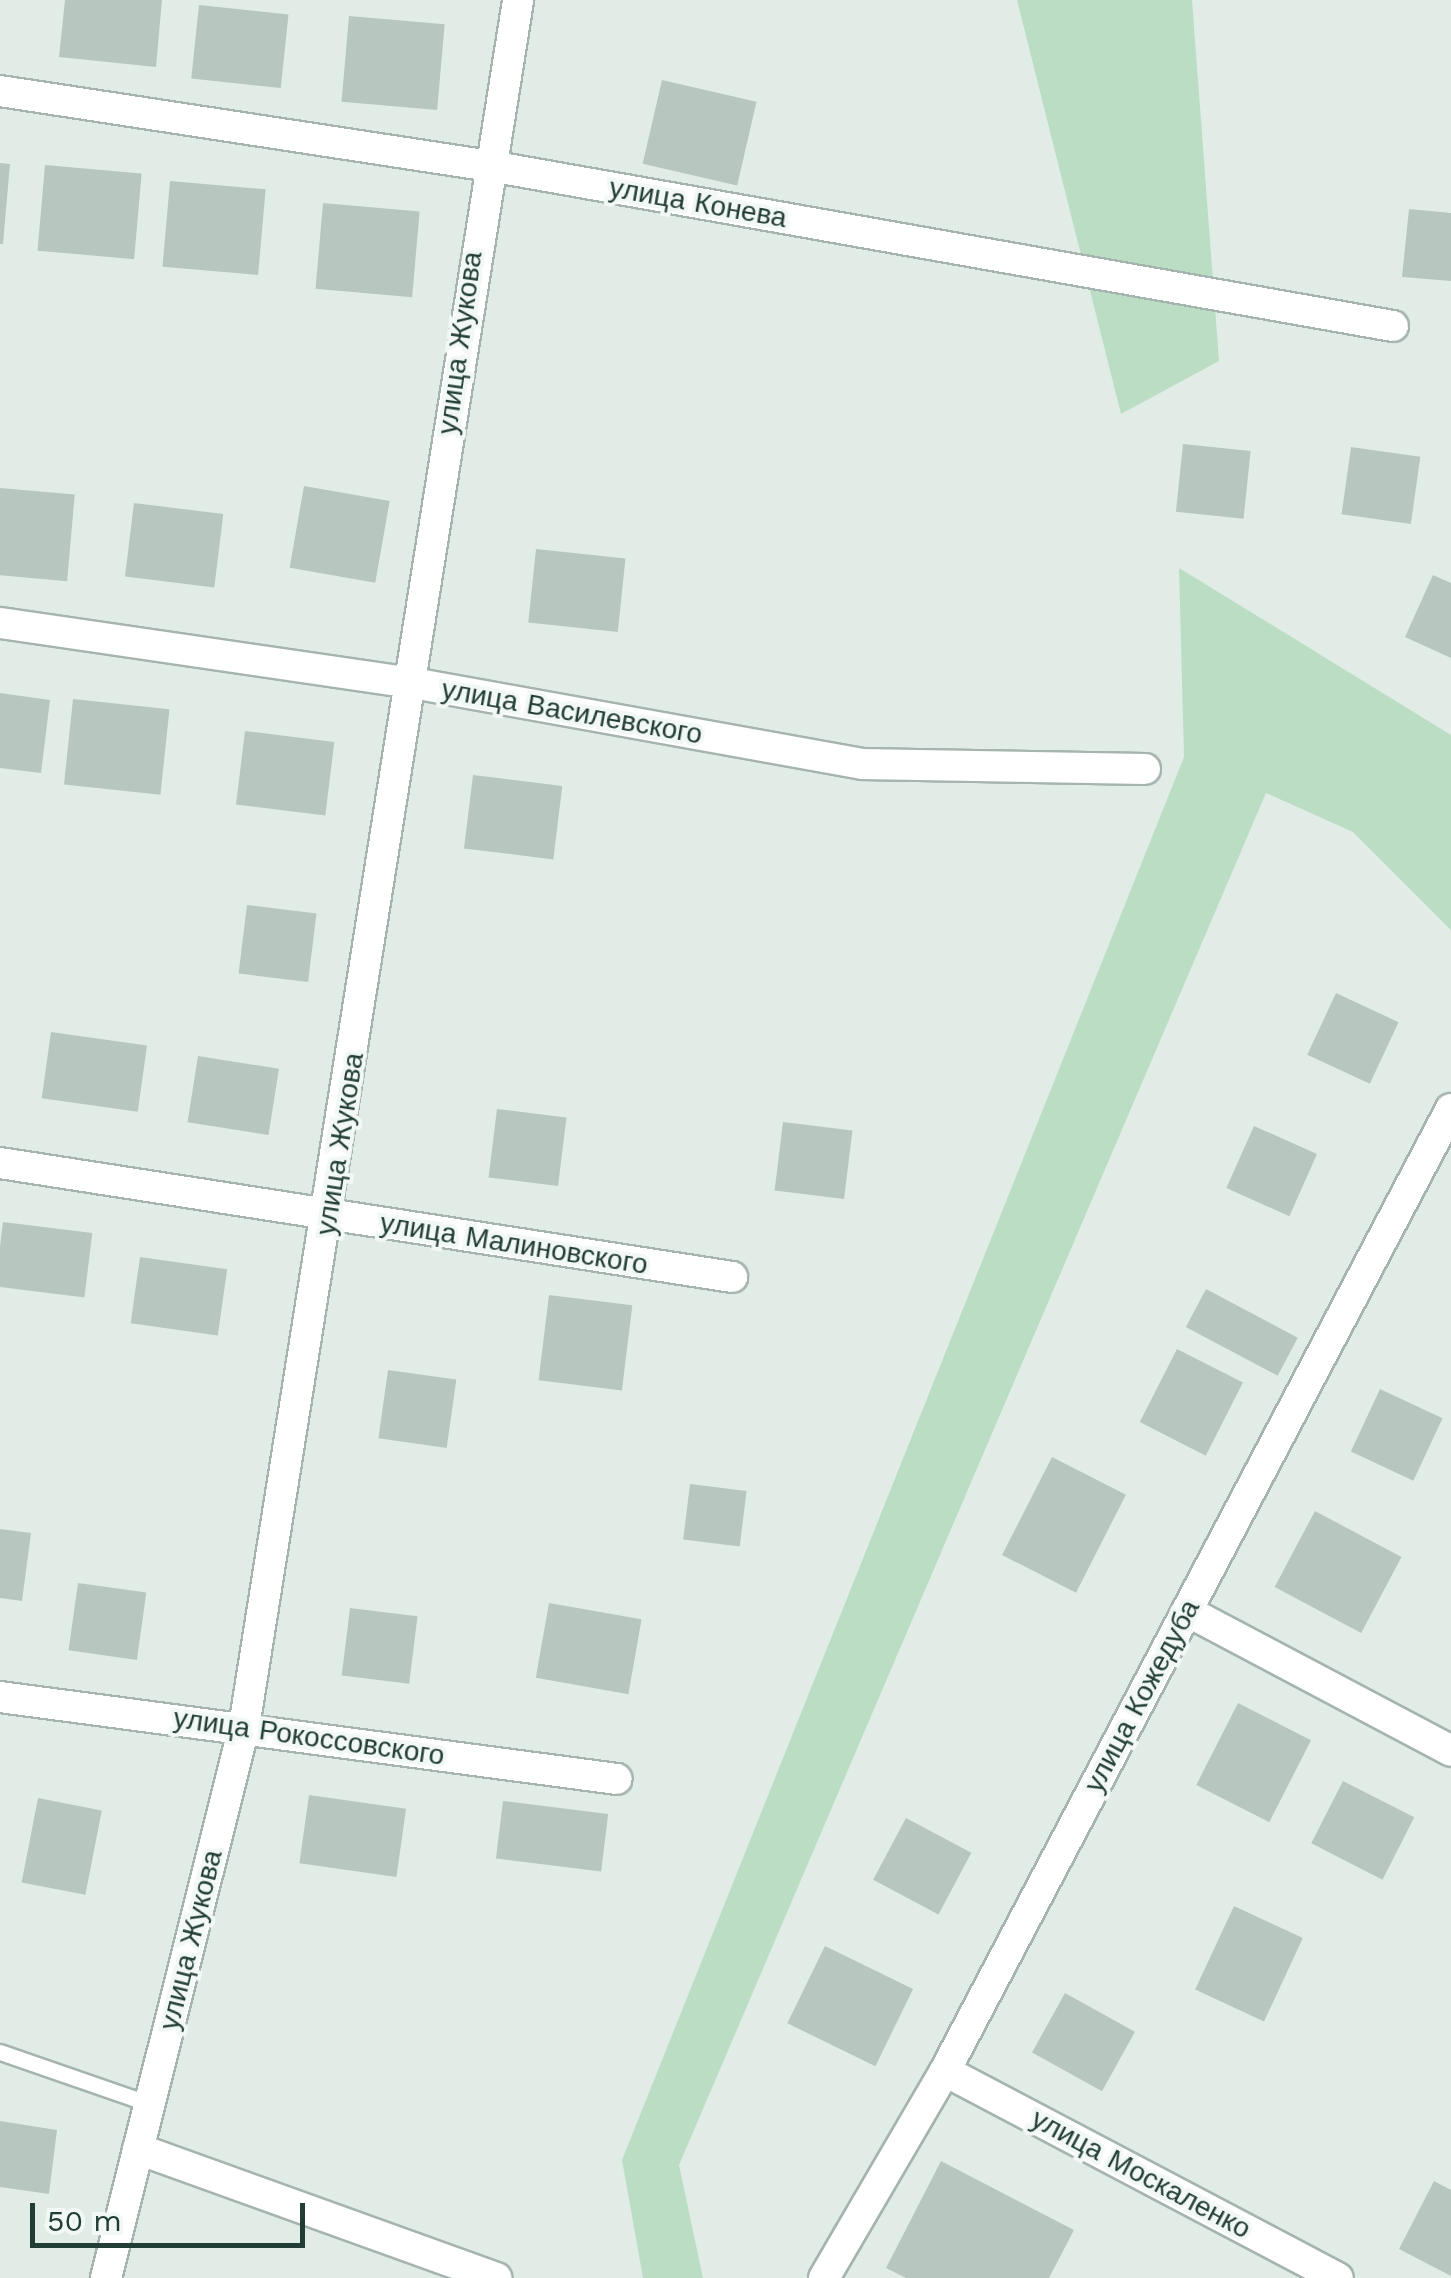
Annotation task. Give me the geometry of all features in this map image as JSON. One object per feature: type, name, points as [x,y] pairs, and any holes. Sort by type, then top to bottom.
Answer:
[{"type":"street","name":"улица Жукова","points":[[106,2278],[244,1727],[329,1216],[518,0]]},
{"type":"street","name":"улица Конева","points":[[0,91],[490,166],[1393,326]]},
{"type":"street","name":"улица Василевского","points":[[0,623],[412,683],[862,764],[1145,769]]},
{"type":"street","name":"улица Кожедуба","points":[[824,2278],[945,2070],[1451,1109]]},
{"type":"street","name":"улица Малиновского","points":[[0,1163],[732,1276]]},
{"type":"street","points":[[1186,1611],[1451,1752]]},
{"type":"street","name":"улица Рокоссовского","points":[[0,1697],[618,1780]]},
{"type":"street","name":"улица Москаленко","points":[[945,2070],[1338,2278]]},
{"type":"street","points":[[138,2149],[497,2278]]},
{"type":"lane","points":[[0,2052],[150,2104]]},
{"type":"green space","points":[[1017,0],[1192,0],[1219,361],[1121,414]]},
{"type":"green space","points":[[1179,568],[1451,735],[1451,930],[1353,832],[1266,793],[679,2165],[703,2278],[643,2278],[622,2160],[1184,757]]},
{"type":"building","points":[[65,0],[162,0],[156,67],[59,57]]},
{"type":"building","points":[[199,5],[289,14],[281,88],[191,79]]},
{"type":"building","points":[[349,16],[445,24],[437,110],[342,102]]},
{"type":"building","points":[[662,80],[757,102],[737,186],[643,164]]},
{"type":"building","points":[[0,163],[10,164],[3,244],[0,244]]},
{"type":"building","points":[[45,165],[142,173],[134,259],[38,251]]},
{"type":"building","points":[[170,181],[266,189],[258,275],[163,267]]},
{"type":"building","points":[[323,203],[420,211],[412,297],[316,289]]},
{"type":"building","points":[[1409,209],[1451,213],[1451,281],[1402,277]]},
{"type":"building","points":[[1183,444],[1251,451],[1244,519],[1176,512]]},
{"type":"building","points":[[1351,447],[1420,457],[1411,524],[1342,514]]},
{"type":"building","points":[[304,486],[390,501],[375,583],[290,568]]},
{"type":"building","points":[[0,488],[75,495],[67,581],[0,575]]},
{"type":"building","points":[[134,503],[223,514],[214,587],[125,576]]},
{"type":"building","points":[[536,549],[626,558],[618,632],[528,623]]},
{"type":"building","points":[[1433,575],[1451,583],[1451,658],[1405,637]]},
{"type":"building","points":[[0,693],[50,700],[41,773],[0,768]]},
{"type":"building","points":[[73,699],[169,709],[160,795],[64,785]]},
{"type":"building","points":[[245,731],[334,742],[325,815],[236,804]]},
{"type":"building","points":[[473,775],[562,786],[553,859],[464,848]]},
{"type":"building","points":[[247,905],[316,914],[308,982],[239,973]]},
{"type":"building","points":[[1336,993],[1399,1022],[1370,1084],[1307,1055]]},
{"type":"building","points":[[51,1032],[147,1045],[138,1112],[42,1098]]},
{"type":"building","points":[[198,1056],[279,1069],[269,1135],[188,1122]]},
{"type":"building","points":[[497,1109],[566,1118],[558,1186],[489,1177]]},
{"type":"building","points":[[783,1122],[852,1131],[844,1199],[775,1190]]},
{"type":"building","points":[[1254,1126],[1317,1154],[1289,1216],[1226,1188]]},
{"type":"building","points":[[3,1222],[92,1233],[84,1297],[0,1287]]},
{"type":"building","points":[[140,1257],[227,1269],[218,1336],[131,1323]]},
{"type":"building","points":[[1206,1289],[1298,1338],[1278,1376],[1186,1327]]},
{"type":"building","points":[[549,1295],[632,1305],[622,1391],[539,1380]]},
{"type":"building","points":[[1177,1349],[1243,1383],[1206,1456],[1140,1422]]},
{"type":"building","points":[[388,1370],[456,1380],[447,1448],[378,1438]]},
{"type":"building","points":[[1380,1389],[1443,1418],[1413,1481],[1351,1452]]},
{"type":"building","points":[[1052,1457],[1126,1495],[1076,1593],[1002,1555]]},
{"type":"building","points":[[690,1484],[747,1491],[740,1547],[683,1540]]},
{"type":"building","points":[[1315,1511],[1402,1557],[1361,1633],[1275,1587]]},
{"type":"building","points":[[0,1529],[31,1533],[22,1601],[0,1598]]},
{"type":"building","points":[[78,1583],[146,1593],[137,1660],[69,1650]]},
{"type":"building","points":[[549,1603],[642,1619],[628,1694],[536,1678]]},
{"type":"building","points":[[350,1608],[417,1616],[409,1684],[342,1675]]},
{"type":"building","points":[[1238,1703],[1311,1740],[1269,1822],[1196,1785]]},
{"type":"building","points":[[1343,1781],[1414,1817],[1383,1880],[1311,1843]]},
{"type":"building","points":[[309,1795],[406,1809],[396,1877],[299,1863]]},
{"type":"building","points":[[38,1798],[102,1810],[85,1895],[22,1882]]},
{"type":"building","points":[[503,1801],[608,1814],[601,1871],[496,1859]]},
{"type":"building","points":[[906,1818],[971,1853],[938,1915],[873,1880]]},
{"type":"building","points":[[1234,1906],[1303,1938],[1264,2021],[1195,1989]]},
{"type":"building","points":[[825,1946],[913,1989],[875,2066],[787,2023]]},
{"type":"building","points":[[1065,1993],[1135,2032],[1102,2091],[1032,2052]]},
{"type":"building","points":[[0,2121],[57,2130],[49,2194],[0,2187]]},
{"type":"building","points":[[941,2161],[1074,2230],[1049,2278],[906,2278],[886,2268]]},
{"type":"building","points":[[1434,2181],[1451,2190],[1451,2276],[1399,2249]]}]
